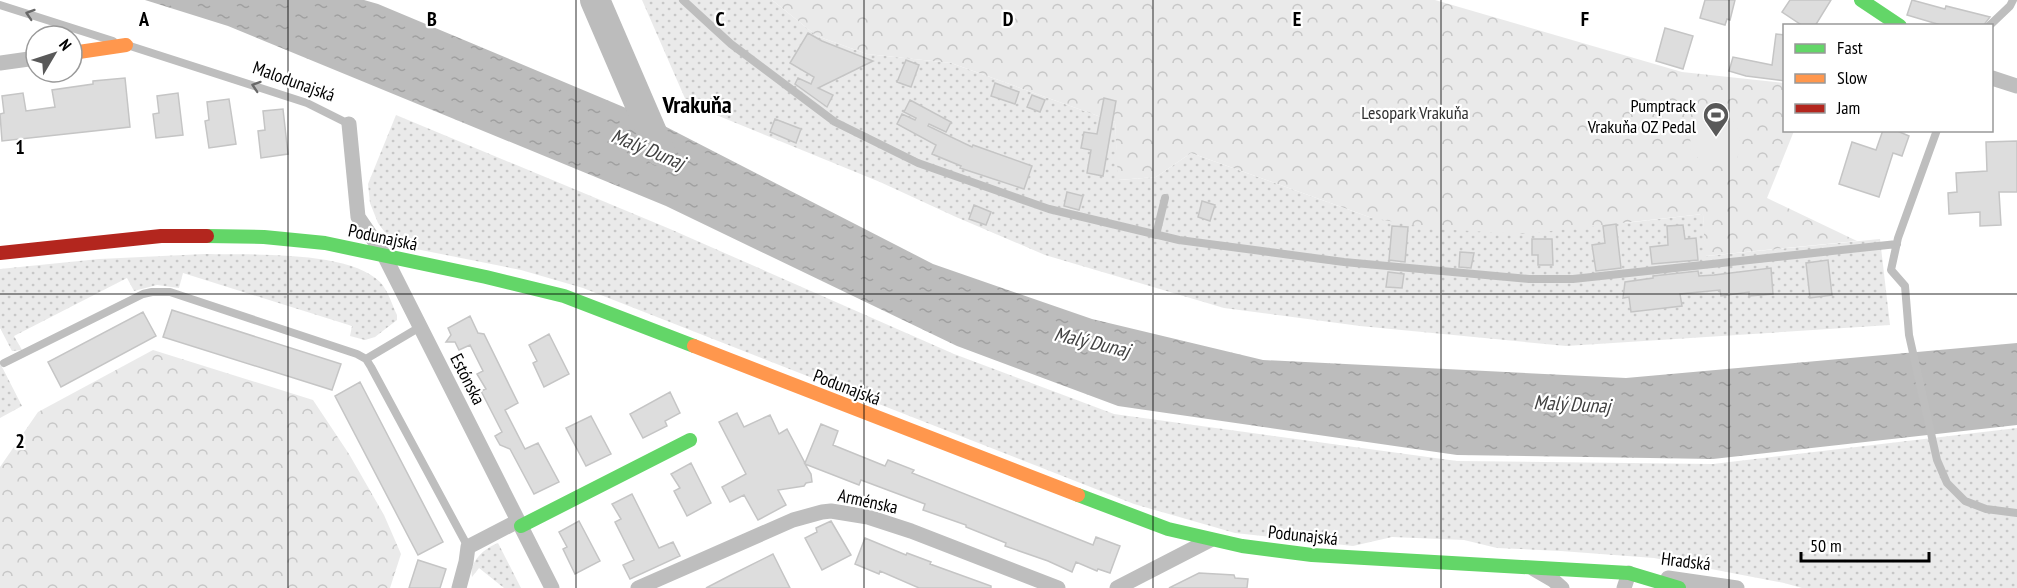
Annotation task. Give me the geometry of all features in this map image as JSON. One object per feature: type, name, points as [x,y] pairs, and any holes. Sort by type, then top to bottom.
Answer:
[{"type":"street","points":[[1861,0],[1897,24]]},
{"type":"street","name":"Malodunajská","points":[[84,51],[126,45]]},
{"type":"street","points":[[0,63],[24,60]]},
{"type":"street","points":[[1993,78],[2017,86]]},
{"type":"street","name":"Malodunajská","points":[[349,124],[358,217],[384,255]]},
{"type":"street","name":"Podunajská","points":[[0,253],[161,236],[264,237],[314,241],[564,296],[1131,516],[1210,540],[1312,555],[1528,566],[1630,583],[1679,588]]},
{"type":"street","name":"Estónska","points":[[384,255],[552,588]]},
{"type":"street","points":[[459,588],[465,570],[468,548],[690,440]]},
{"type":"street","name":"Arménska","points":[[638,588],[793,520],[831,511],[868,517],[911,531],[1058,588]]},
{"type":"street","points":[[1117,588],[1210,540]]},
{"type":"street","points":[[1528,566],[1547,575],[1562,588]]},
{"type":"street","name":"Hradská","points":[[1630,583],[1737,588]]},
{"type":"lane","points":[[683,0],[732,44],[835,122],[907,158],[1049,209],[1179,240],[1344,262],[1529,279],[1574,279],[1897,244]]},
{"type":"lane","points":[[1991,24],[2010,6],[2013,0]]},
{"type":"lane","name":"Malodunajská","points":[[0,5],[307,103],[349,124]]},
{"type":"lane","points":[[1936,132],[1897,244],[1891,270],[1905,286],[1910,335],[1937,460],[1947,483],[1965,501],[1986,509],[2017,513]]},
{"type":"lane","points":[[1156,235],[1166,198]]},
{"type":"lane","points":[[4,363],[144,294],[161,291],[348,350],[366,359],[372,367],[468,548]]},
{"type":"lane","points":[[366,359],[420,327]]},
{"type":"green space","points":[[642,0],[772,0],[817,36],[867,54],[951,63],[1115,122],[1119,180],[1156,177],[1191,153],[1372,218],[1625,223],[1703,214],[1706,256],[1880,239],[1890,325],[1566,346],[1360,326],[1224,308],[1045,255],[880,182],[687,103]]},
{"type":"green space","name":"Lesopark Vrakuňa","points":[[772,0],[1435,0],[1682,72],[1783,83],[1783,132],[1794,132],[1767,198],[1857,241],[1705,256],[1703,214],[1524,234],[1436,229],[1372,218],[1191,153],[1156,177],[1118,180],[1115,122],[951,63],[867,54],[817,36]]},
{"type":"green space","name":"Pumptrack Vrakuňa OZ Pedal","points":[[1706,104],[1728,116],[1738,128],[1740,144],[1736,168],[1731,170],[1719,162],[1700,160],[1690,149],[1694,117]]},
{"type":"green space","points":[[396,115],[670,229],[954,354],[1114,414],[1457,461],[1713,464],[2017,428],[2017,588],[1802,588],[1654,558],[1497,548],[1464,540],[1392,537],[1353,546],[1235,533],[1134,504],[583,288],[521,270],[406,247],[392,242],[378,223],[370,203],[368,184]]},
{"type":"green space","points":[[205,254],[297,256],[346,264],[365,272],[380,282],[390,298],[397,320],[375,337],[365,340],[350,336],[352,326],[183,273],[179,288],[157,285],[134,291],[127,278],[14,336],[22,350],[12,351],[0,328],[0,269],[99,259]]},
{"type":"green space","points":[[153,350],[313,400],[349,454],[384,515],[401,554],[390,588],[0,588],[0,467],[38,412]]},
{"type":"green space","points":[[0,363],[22,406],[0,418]]},
{"type":"green space","points":[[498,543],[521,588],[504,588],[479,568],[472,577],[475,561],[488,548]]},
{"type":"water","name":"Malý Dunaj","points":[[145,0],[364,0],[378,4],[645,116],[933,264],[1092,319],[1263,360],[1626,378],[2017,343],[2017,425],[1713,459],[1457,455],[1118,406],[957,346],[666,206],[228,26]]},
{"type":"building","points":[[1705,0],[1735,0],[1730,20],[1727,19],[1725,25],[1700,18]]},
{"type":"building","points":[[1790,0],[1831,0],[1816,24],[1800,24],[1782,12]]},
{"type":"building","points":[[1912,0],[1990,17],[1985,24],[1937,24],[1907,15]]},
{"type":"building","points":[[1665,28],[1693,36],[1683,69],[1656,61]]},
{"type":"building","points":[[808,33],[822,41],[873,61],[818,88],[833,95],[827,107],[795,84],[798,78],[811,84],[814,77],[790,63]]},
{"type":"building","points":[[1776,34],[1783,35],[1783,81],[1746,76],[1729,71],[1733,57],[1772,65]]},
{"type":"building","points":[[906,60],[919,65],[911,87],[897,82]]},
{"type":"building","points":[[125,78],[130,127],[2,141],[0,114],[4,113],[2,96],[23,93],[26,111],[55,107],[52,90],[93,84],[93,81]]},
{"type":"building","points":[[995,83],[1019,92],[1015,104],[991,96]]},
{"type":"building","points":[[178,93],[183,135],[156,138],[153,114],[159,113],[157,96]]},
{"type":"building","points":[[1032,95],[1045,100],[1040,112],[1027,107]]},
{"type":"building","points":[[1104,98],[1116,101],[1103,176],[1087,173],[1091,150],[1081,148],[1084,132],[1097,134]]},
{"type":"building","points":[[229,99],[236,144],[209,148],[205,121],[209,120],[207,102]]},
{"type":"building","points":[[910,100],[951,122],[946,132],[929,124],[928,126],[972,147],[973,145],[1032,166],[1024,189],[960,168],[961,166],[932,154],[936,145],[897,124],[902,114],[915,120],[916,118],[904,112]]},
{"type":"building","points":[[283,109],[288,154],[261,158],[258,131],[265,130],[263,111]]},
{"type":"building","points":[[775,119],[801,129],[796,143],[770,132]]},
{"type":"building","points":[[1882,132],[1900,132],[1909,136],[1902,156],[1893,153],[1879,197],[1839,184],[1852,142],[1876,150]]},
{"type":"building","points":[[2017,141],[2017,192],[1999,192],[2001,225],[1980,226],[1980,212],[1949,214],[1948,193],[1957,192],[1956,173],[1987,171],[1986,142]]},
{"type":"building","points":[[1067,192],[1083,196],[1079,210],[1064,206]]},
{"type":"building","points":[[1202,201],[1215,205],[1210,221],[1198,217]]},
{"type":"building","points":[[974,205],[991,212],[986,225],[969,219]]},
{"type":"building","points":[[1616,224],[1621,268],[1596,271],[1592,245],[1605,243],[1603,226]]},
{"type":"building","points":[[1683,225],[1685,239],[1696,238],[1698,260],[1652,264],[1650,247],[1668,245],[1667,226]]},
{"type":"building","points":[[1392,226],[1408,227],[1405,262],[1389,260]]},
{"type":"building","points":[[1532,239],[1552,239],[1553,265],[1538,265],[1538,255],[1532,255]]},
{"type":"building","points":[[1460,252],[1474,253],[1471,268],[1459,267]]},
{"type":"building","points":[[1828,260],[1832,295],[1810,298],[1806,263]]},
{"type":"building","points":[[1771,268],[1773,294],[1749,296],[1749,292],[1721,296],[1720,290],[1680,294],[1682,306],[1631,312],[1629,297],[1623,298],[1625,282],[1653,278],[1653,276],[1698,271],[1699,276],[1714,275]]},
{"type":"building","points":[[1388,272],[1404,274],[1402,288],[1386,287]]},
{"type":"building","points":[[172,310],[341,364],[332,390],[163,337]]},
{"type":"building","points":[[143,312],[156,336],[61,387],[48,362]]},
{"type":"building","points":[[470,316],[478,333],[484,334],[518,403],[505,410],[525,449],[538,443],[559,482],[534,494],[510,449],[500,445],[495,436],[502,432],[481,391],[486,389],[477,374],[483,371],[470,345],[459,350],[455,342],[446,342],[451,335],[448,328]]},
{"type":"building","points":[[549,334],[569,374],[544,387],[533,363],[537,361],[529,345]]},
{"type":"building","points":[[360,382],[443,542],[418,555],[335,396]]},
{"type":"building","points":[[670,392],[680,413],[665,421],[667,426],[643,438],[630,414]]},
{"type":"building","points":[[737,413],[744,427],[770,415],[779,434],[787,429],[805,463],[821,424],[838,431],[833,445],[885,466],[888,460],[914,470],[912,473],[1093,545],[1096,537],[1120,546],[1110,573],[1098,569],[1097,571],[1076,562],[1072,572],[1005,546],[1006,543],[966,527],[966,525],[923,510],[925,504],[861,480],[859,485],[805,464],[811,474],[812,482],[804,486],[778,490],[786,505],[758,520],[744,495],[730,502],[722,487],[746,474],[719,422]]},
{"type":"building","points":[[591,416],[611,454],[586,466],[566,428]]},
{"type":"building","points":[[691,463],[711,503],[687,516],[674,491],[680,488],[671,474]]},
{"type":"building","points":[[632,494],[659,548],[673,542],[680,556],[630,579],[623,565],[634,560],[615,522],[621,519],[612,504]]},
{"type":"building","points":[[579,521],[600,561],[575,574],[563,549],[567,547],[559,532]]},
{"type":"building","points":[[831,521],[851,555],[822,570],[805,538],[817,532],[816,528]]},
{"type":"building","points":[[865,538],[906,555],[907,553],[931,562],[930,564],[991,586],[991,588],[919,588],[880,571],[879,574],[855,564]]},
{"type":"building","points":[[773,554],[790,588],[706,588],[731,575]]},
{"type":"building","points":[[418,560],[446,569],[440,588],[409,588]]},
{"type":"building","points":[[1199,573],[1234,575],[1235,578],[1248,579],[1247,588],[1169,588]]},
{"type":"waterway","name":"Malý Dunaj","points":[[595,0],[660,151]]},
{"type":"traffic: fast","points":[[1861,0],[1897,24]]},
{"type":"traffic: fast","points":[[207,236],[264,237],[325,243],[486,277],[564,296],[694,346]]},
{"type":"traffic: fast","points":[[521,526],[690,440]]},
{"type":"traffic: fast","points":[[1078,495],[1168,529],[1242,546],[1312,555],[1629,573],[1679,588]]},
{"type":"traffic: slow","points":[[84,51],[126,45]]},
{"type":"traffic: slow","points":[[694,346],[1078,495]]},
{"type":"traffic: jam","points":[[0,253],[161,236],[207,236]]},
{"type":"place","name":"Pumptrack Vrakuňa OZ Pedal","points":[[1716,138]]},
{"type":"district","name":"Vrakuňa","points":[[697,104]]}]
